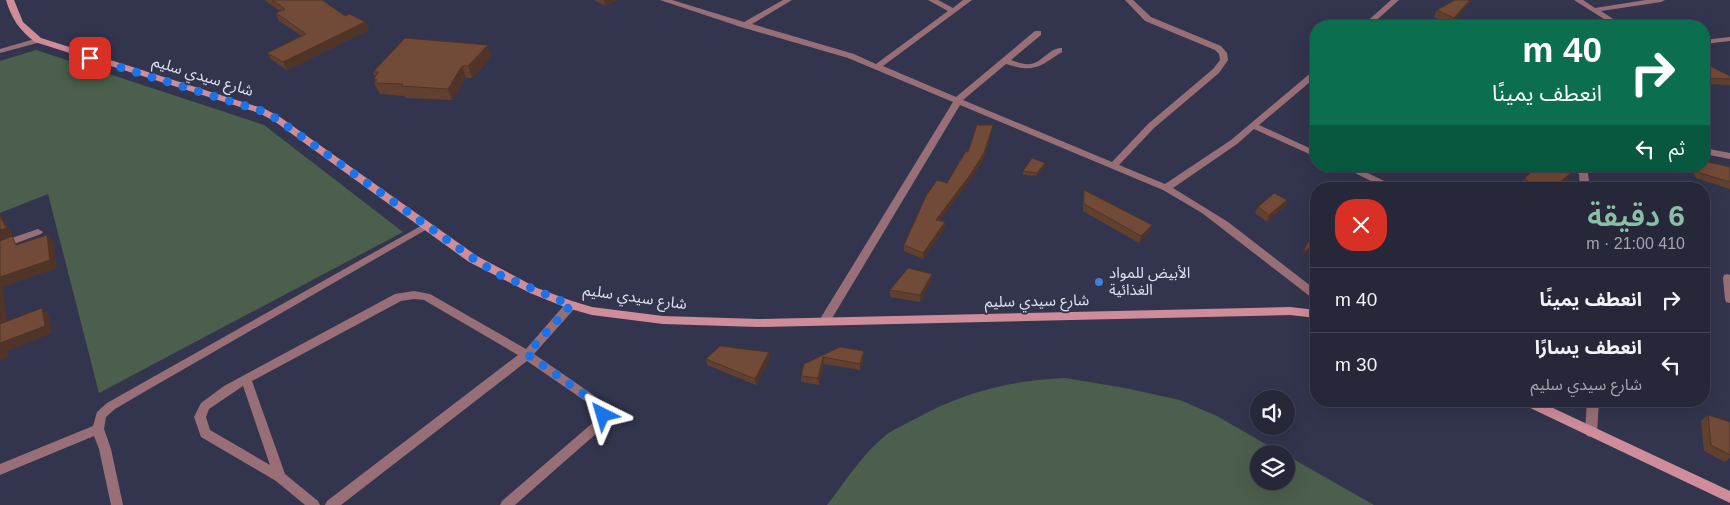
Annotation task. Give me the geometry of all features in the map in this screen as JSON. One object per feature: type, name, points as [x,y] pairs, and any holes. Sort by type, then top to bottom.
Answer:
[{"type":"main road","name":"شارع سيدي سليم","points":[[10,0],[12,11],[19,24],[27,33],[38,40],[262,111],[277,119],[426,226],[500,275],[571,305],[618,314],[690,321],[824,322],[1290,311],[1310,313]]},
{"type":"main road","points":[[1539,407],[1730,497]]},
{"type":"street","points":[[744,25],[788,0]]},
{"type":"street","points":[[932,0],[954,11]]},
{"type":"street","points":[[878,66],[968,0]]},
{"type":"street","points":[[1113,166],[1151,126],[1216,71],[1224,60],[1223,53],[1218,48],[1148,18],[1129,0]]},
{"type":"street","points":[[1373,20],[1395,0]]},
{"type":"street","points":[[1578,0],[1610,20]]},
{"type":"street","points":[[1594,10],[1661,0]]},
{"type":"street","points":[[668,1],[851,56],[878,66],[1166,188],[1188,199],[1219,221],[1310,290]]},
{"type":"street","points":[[824,322],[952,114],[958,100],[1038,33]]},
{"type":"street","points":[[1710,41],[1730,39]]},
{"type":"street","points":[[0,51],[38,40]]},
{"type":"street","points":[[1006,60],[1022,67],[1031,68],[1059,50]]},
{"type":"street","points":[[1166,188],[1234,142],[1310,81]]},
{"type":"street","points":[[1254,126],[1310,151]]},
{"type":"street","points":[[1710,152],[1730,156]]},
{"type":"street","points":[[1358,172],[1380,182]]},
{"type":"street","points":[[117,505],[105,449],[98,428],[101,415],[111,406],[426,226]]},
{"type":"street","points":[[0,246],[38,232]]},
{"type":"street","points":[[1728,278],[1730,299]]},
{"type":"street","points":[[314,505],[280,477],[205,433],[200,417],[205,406],[228,389],[399,297],[414,295],[426,296],[527,354],[598,404],[603,415],[602,422],[506,505]]},
{"type":"street","points":[[331,505],[527,354],[571,305]]},
{"type":"street","points":[[246,379],[280,477]]},
{"type":"street","points":[[1591,432],[1593,407]]},
{"type":"street","points":[[0,470],[98,428]]},
{"type":"green space","points":[[36,50],[264,125],[403,232],[99,393],[48,194],[0,213],[0,61]]},
{"type":"green space","points":[[1065,378],[1125,388],[1180,400],[1217,416],[1267,445],[1250,445],[1250,490],[1295,490],[1295,460],[1374,505],[827,505],[877,442],[896,429],[949,402],[968,395],[1005,385]]},
{"type":"building","points":[[272,0],[322,0],[345,16],[350,14],[365,22],[283,62],[267,53],[306,34],[276,13],[285,9]]},
{"type":"building","points":[[1455,0],[1470,0],[1454,18],[1437,10]]},
{"type":"building","points":[[405,38],[488,45],[468,66],[462,66],[448,89],[374,83],[377,80],[374,79],[378,72],[373,72]]},
{"type":"building","points":[[1710,66],[1730,76],[1730,79],[1710,78]]},
{"type":"building","points":[[977,125],[993,125],[984,153],[936,220],[945,222],[923,253],[904,245],[926,196],[937,180],[947,183],[966,151],[968,152]]},
{"type":"building","points":[[1032,158],[1045,163],[1037,173],[1023,171]]},
{"type":"building","points":[[1710,162],[1730,167],[1730,182],[1700,173],[1710,172]]},
{"type":"building","points":[[1532,172],[1572,172],[1560,182],[1529,182],[1524,179]]},
{"type":"building","points":[[1084,190],[1152,225],[1141,236],[1084,204]]},
{"type":"building","points":[[1274,193],[1287,200],[1269,215],[1258,207]]},
{"type":"building","points":[[0,216],[6,228],[0,230]]},
{"type":"building","points":[[47,235],[50,260],[0,277],[0,241],[12,236],[16,245]]},
{"type":"building","points":[[1310,239],[1310,247],[1303,252]]},
{"type":"building","points":[[908,268],[932,274],[920,295],[890,290]]},
{"type":"building","points":[[42,308],[45,326],[0,343],[0,324]]},
{"type":"building","points":[[720,346],[769,352],[755,379],[706,359]]},
{"type":"building","points":[[840,347],[864,351],[860,364],[823,357],[818,378],[801,376],[804,364]]},
{"type":"building","points":[[1708,415],[1730,422],[1730,455],[1711,445]]},
{"type":"place","name":"الأبيض للمواد الغذائية","points":[[1099,282]]},
{"type":"route","points":[[90,58],[262,111],[277,119],[474,259],[500,275],[571,305],[527,354],[598,404],[603,415]]}]
